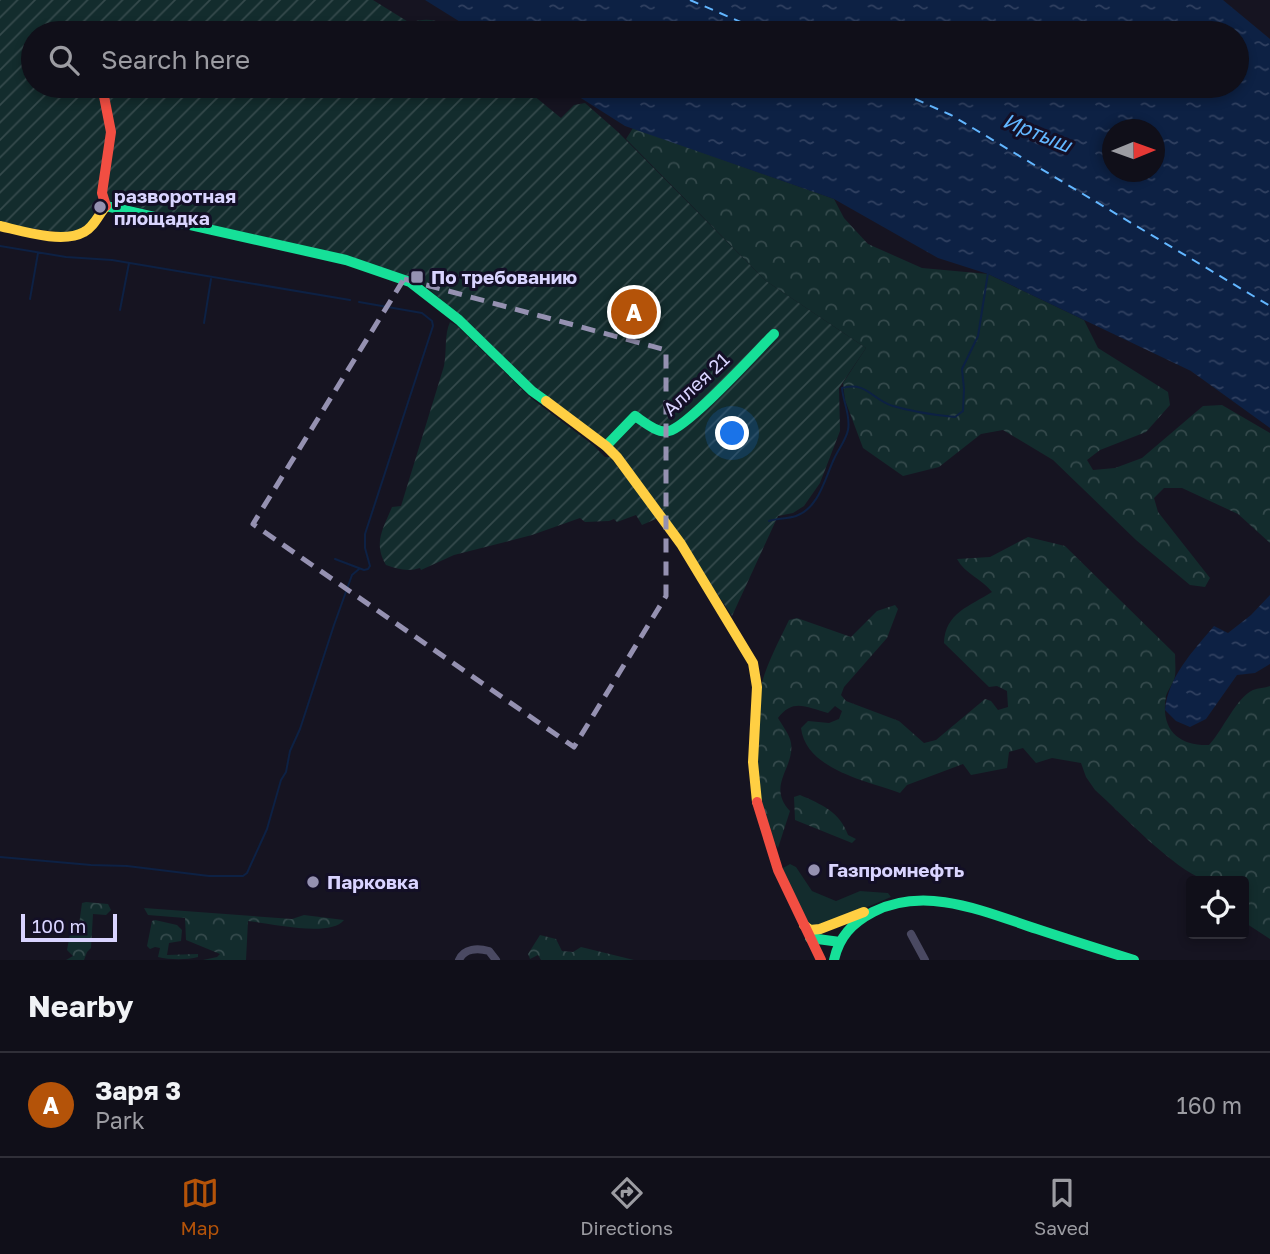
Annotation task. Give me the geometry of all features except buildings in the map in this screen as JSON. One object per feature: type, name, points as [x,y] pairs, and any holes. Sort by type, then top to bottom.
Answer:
[{"type":"street","points":[[104,98],[111,132],[102,193],[106,206]]},
{"type":"street","points":[[0,226],[74,236],[89,228],[106,206]]},
{"type":"street","points":[[106,206],[346,260],[410,282],[467,327],[532,391],[606,446],[635,480],[681,544],[753,663],[757,683],[753,754],[755,792],[775,861],[821,960]]},
{"type":"street","name":"Аллея 21","points":[[606,446],[635,416],[666,432],[673,430],[774,334]]},
{"type":"street","points":[[802,922],[810,930],[820,929],[873,910],[915,900],[952,903],[1134,960]]},
{"type":"street","points":[[834,960],[840,942],[859,919],[873,910]]},
{"type":"street","points":[[911,934],[925,960]]},
{"type":"street","points":[[810,938],[840,942]]},
{"type":"street","points":[[459,960],[465,952],[479,949],[489,951],[496,960]]},
{"type":"highlighted area","points":[[404,279],[666,350],[666,596],[574,747],[253,524]]},
{"type":"green space","points":[[0,0],[373,0],[407,21],[21,21],[21,98],[537,98],[561,118],[574,105],[585,103],[618,132],[766,281],[866,348],[839,388],[840,431],[820,483],[804,506],[793,513],[778,516],[732,616],[614,449],[536,390],[478,332],[421,282],[354,258],[97,198],[92,220],[73,234],[0,224]]},
{"type":"green space","points":[[633,128],[834,199],[844,218],[868,244],[922,268],[988,274],[1084,320],[1098,348],[1168,392],[1170,405],[1146,432],[1100,450],[1087,460],[1093,470],[1115,468],[1142,458],[1203,406],[1222,405],[1270,433],[1270,543],[1238,514],[1182,488],[1164,488],[1154,498],[1158,512],[1210,578],[1205,587],[1190,585],[1136,540],[1053,460],[1003,430],[981,434],[939,467],[903,476],[863,448],[845,400],[843,383],[866,348],[766,281],[626,139]]},
{"type":"green space","points":[[450,322],[532,399],[605,457],[610,457],[658,518],[642,525],[636,515],[617,522],[614,519],[585,522],[580,518],[532,535],[454,555],[421,570],[386,565],[380,550],[381,536],[392,507],[401,506],[444,366]]},
{"type":"green space","points":[[1028,537],[1065,546],[1175,654],[1175,676],[1166,696],[1165,708],[1169,726],[1180,739],[1198,745],[1209,745],[1247,694],[1270,686],[1270,939],[1249,925],[1249,876],[1192,874],[1148,840],[1095,790],[1081,763],[1052,758],[1036,763],[1023,748],[1009,752],[1007,768],[971,775],[963,764],[907,785],[900,793],[840,772],[814,754],[805,742],[801,728],[808,721],[829,723],[839,719],[842,711],[835,706],[828,713],[795,706],[778,718],[788,733],[791,752],[781,785],[783,802],[790,811],[778,848],[770,837],[760,804],[755,742],[760,690],[789,620],[797,618],[851,637],[877,611],[895,605],[898,609],[887,638],[844,687],[841,695],[846,701],[899,721],[924,743],[936,740],[985,699],[991,701],[998,710],[1008,707],[1007,691],[997,686],[989,687],[944,643],[945,633],[954,617],[992,592],[964,569],[957,559],[990,557]]},
{"type":"green space","points":[[800,795],[829,810],[840,820],[848,835],[856,839],[852,843],[795,820],[794,797]]},
{"type":"green space","points":[[790,864],[796,867],[812,891],[836,901],[860,891],[888,893],[891,897],[820,927],[810,927],[782,874],[783,868]]},
{"type":"green space","points":[[82,903],[108,904],[111,910],[106,915],[93,914],[91,948],[84,960],[66,960],[73,956],[67,950],[71,929],[79,925]]},
{"type":"green space","points":[[144,908],[292,919],[304,915],[344,920],[337,925],[313,929],[248,921],[246,960],[203,960],[220,954],[186,940],[185,918],[148,915]]},
{"type":"green space","points":[[152,921],[177,925],[182,930],[181,941],[169,943],[167,955],[198,954],[198,957],[158,957],[160,948],[150,949],[147,946]]},
{"type":"green space","points":[[540,935],[556,939],[562,951],[573,952],[581,947],[634,960],[541,960],[538,955],[530,959],[528,954]]},
{"type":"water","points":[[425,0],[1223,0],[1248,21],[459,21]]},
{"type":"water","name":"Иртыш","points":[[1249,22],[1270,39],[1270,428],[1191,371],[988,274],[938,258],[834,199],[625,126],[581,98],[1249,98]]},
{"type":"water","points":[[1270,595],[1270,664],[1255,673],[1237,675],[1206,719],[1190,727],[1176,721],[1165,710],[1167,698],[1176,676],[1190,655],[1214,626],[1228,633]]},
{"type":"waterway","points":[[0,246],[66,257],[112,260],[350,300]]},
{"type":"waterway","points":[[30,299],[38,253]]},
{"type":"waterway","points":[[120,310],[129,263]]},
{"type":"waterway","points":[[769,521],[793,517],[804,512],[820,492],[848,430],[842,388],[858,387],[886,403],[916,412],[955,417],[963,411],[962,369],[978,336],[988,273]]},
{"type":"waterway","points":[[204,323],[211,279]]},
{"type":"waterway","points":[[335,559],[364,570],[370,566],[365,548],[365,534],[433,326],[432,321],[422,313],[359,302]]},
{"type":"waterway","points":[[0,857],[127,866],[209,876],[243,876],[247,873],[267,829],[281,780],[286,772],[290,751],[300,729],[352,575],[359,569]]},
{"type":"ferry route","points":[[690,0],[738,21]]},
{"type":"ferry route","points":[[913,98],[951,115],[1270,306]]},
{"type":"traffic: fast","points":[[106,206],[346,260],[410,282],[459,320],[532,391],[546,401]]},
{"type":"traffic: fast","points":[[606,446],[635,416],[660,431],[669,431],[679,426],[706,403],[774,334]]},
{"type":"traffic: fast","points":[[834,960],[847,931],[859,921],[893,904],[914,901],[934,901],[976,909],[1134,960]]},
{"type":"traffic: fast","points":[[810,938],[840,942]]},
{"type":"traffic: slow","points":[[0,226],[65,237],[84,232],[91,227],[106,206]]},
{"type":"traffic: slow","points":[[546,401],[617,457],[681,544],[753,663],[757,687],[753,762],[757,802]]},
{"type":"traffic: slow","points":[[804,925],[810,930],[820,929],[864,912]]},
{"type":"traffic: jam","points":[[104,98],[111,132],[102,193],[106,206]]},
{"type":"traffic: jam","points":[[757,802],[778,870],[821,960]]},
{"type":"place","name":"разворотная площадка","points":[[100,207]]},
{"type":"place","name":"По требованию","points":[[417,277]]},
{"type":"place","name":"Заря 3","points":[[634,312]]},
{"type":"place","name":"Газпромнефть","points":[[814,870]]},
{"type":"place","name":"Парковка","points":[[313,882]]}]
